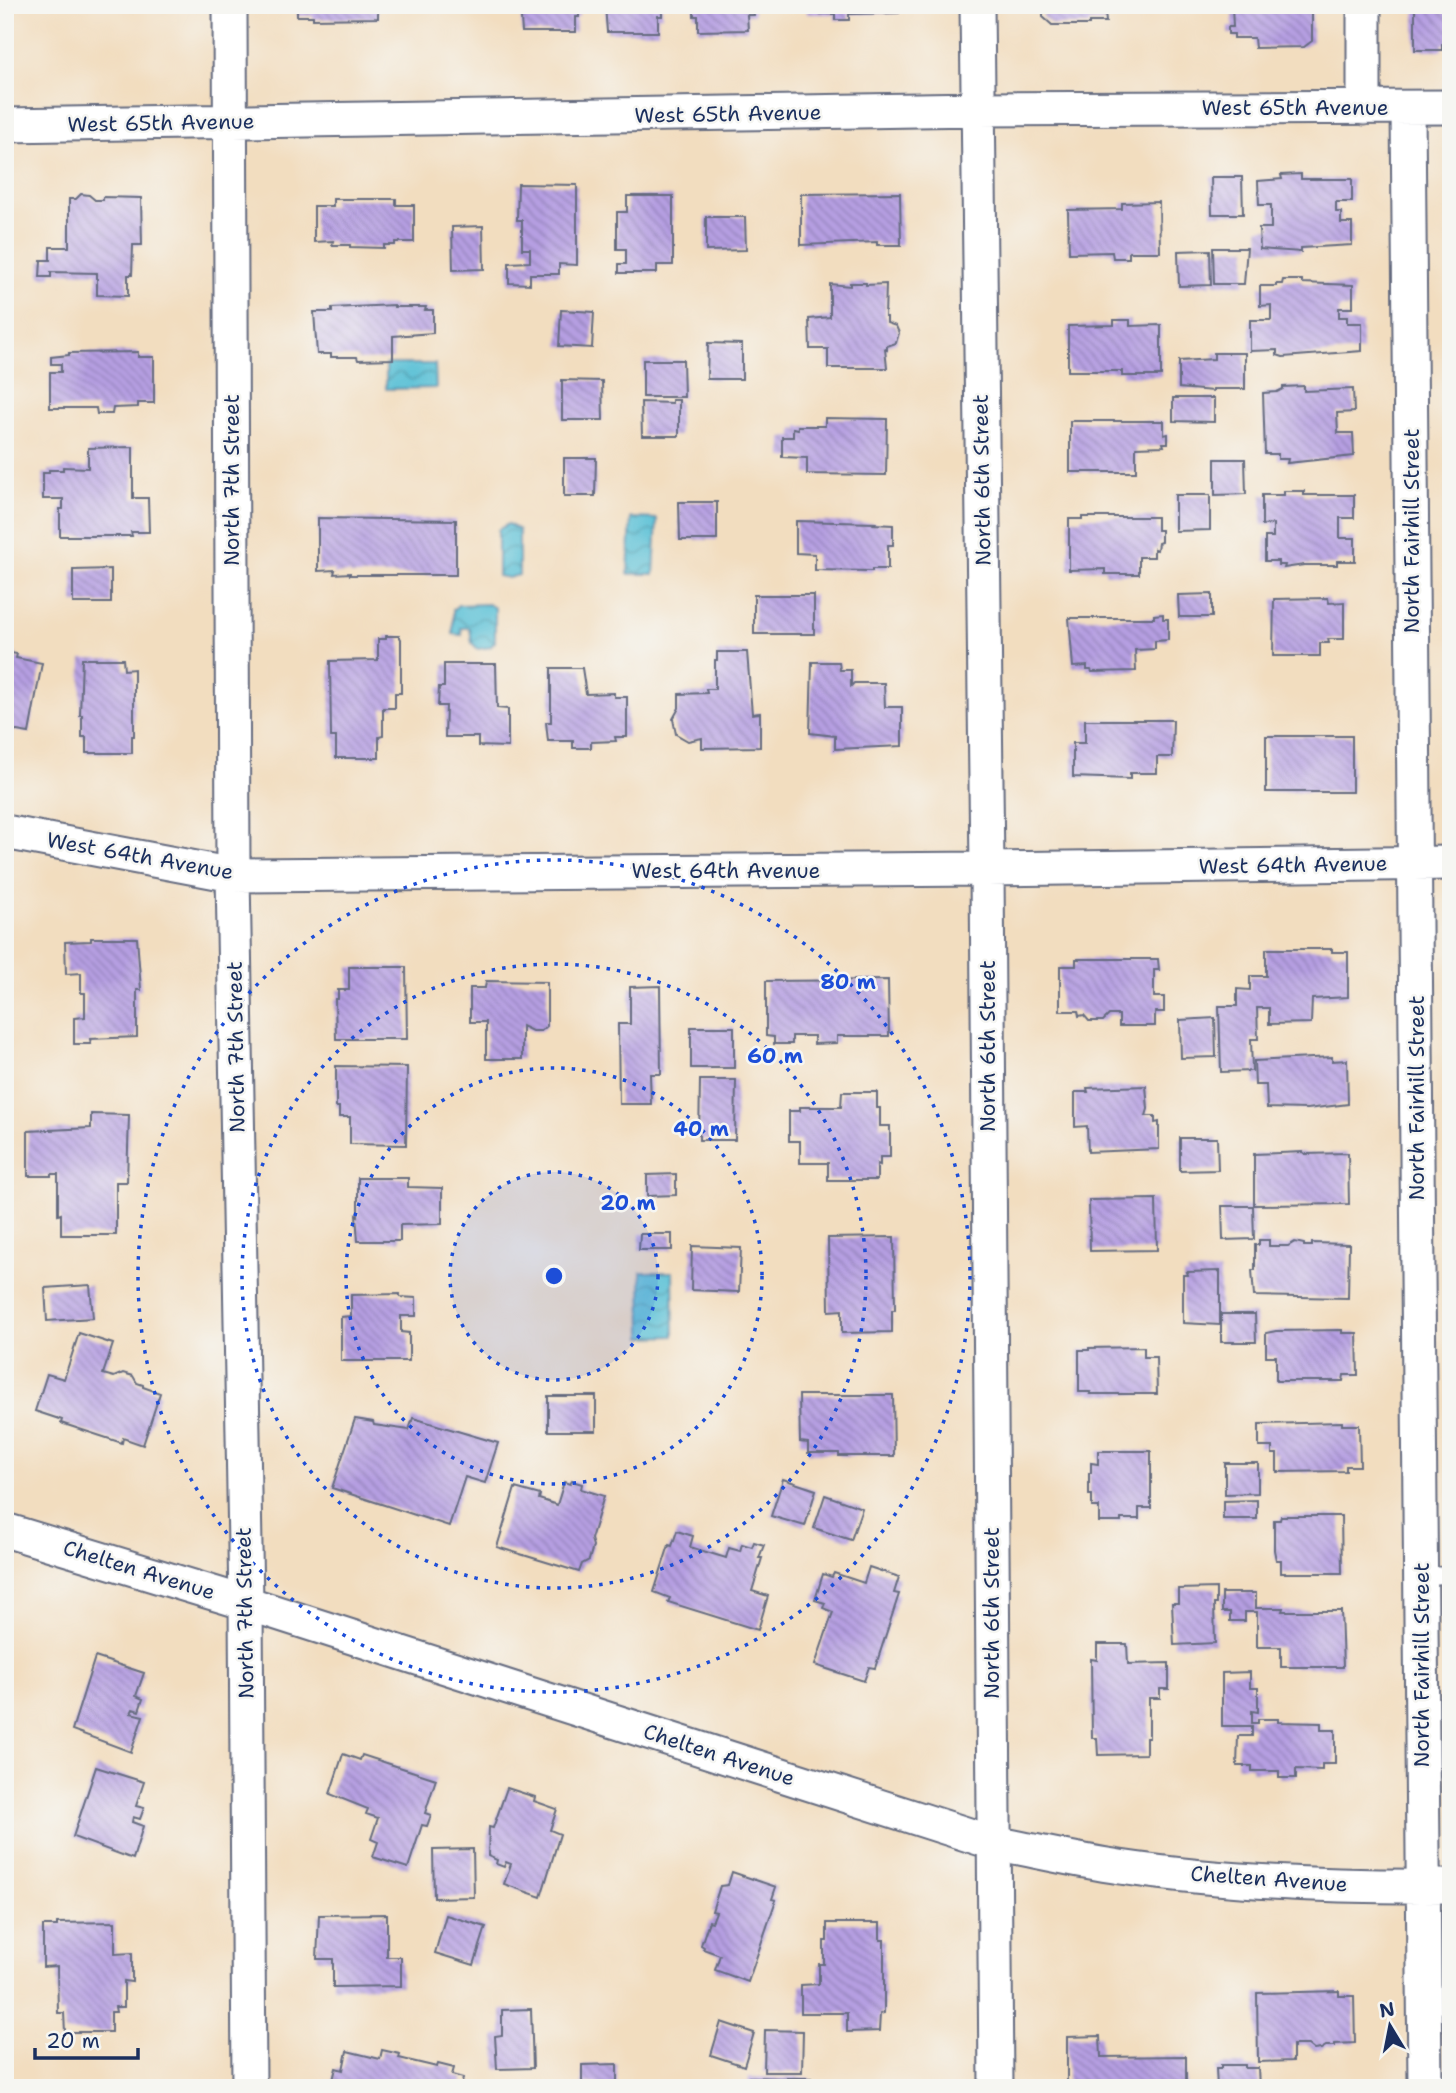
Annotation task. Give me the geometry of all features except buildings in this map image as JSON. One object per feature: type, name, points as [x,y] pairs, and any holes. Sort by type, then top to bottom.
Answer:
[{"type":"street","name":"North 7th Street","points":[[230,5],[233,875],[246,1603],[248,2088]]},
{"type":"street","name":"North 6th Street","points":[[977,5],[987,869],[996,2088]]},
{"type":"street","points":[[1364,5],[1364,108]]},
{"type":"street","name":"West 65th Avenue","points":[[5,125],[977,109],[1451,107]]},
{"type":"street","name":"North Fairhill Street","points":[[1408,108],[1415,863],[1436,1576],[1437,1886],[1425,2088]]},
{"type":"street","name":"West 64th Avenue","points":[[5,832],[233,875],[1451,863]]},
{"type":"street","name":"Chelten Avenue","points":[[5,1530],[246,1603],[994,1843],[1119,1867],[1233,1879],[1437,1886]]},
{"type":"water","points":[[386,364],[435,364],[436,388],[386,389]]},
{"type":"water","points":[[631,518],[657,519],[654,574],[628,574]]},
{"type":"water","points":[[508,524],[519,530],[519,575],[508,578],[498,576],[498,530]]},
{"type":"water","points":[[488,604],[495,608],[495,642],[490,647],[478,649],[472,643],[470,628],[461,628],[462,635],[453,634],[453,610],[458,605]]},
{"type":"water","points":[[641,1272],[673,1272],[674,1336],[642,1337]]}]
